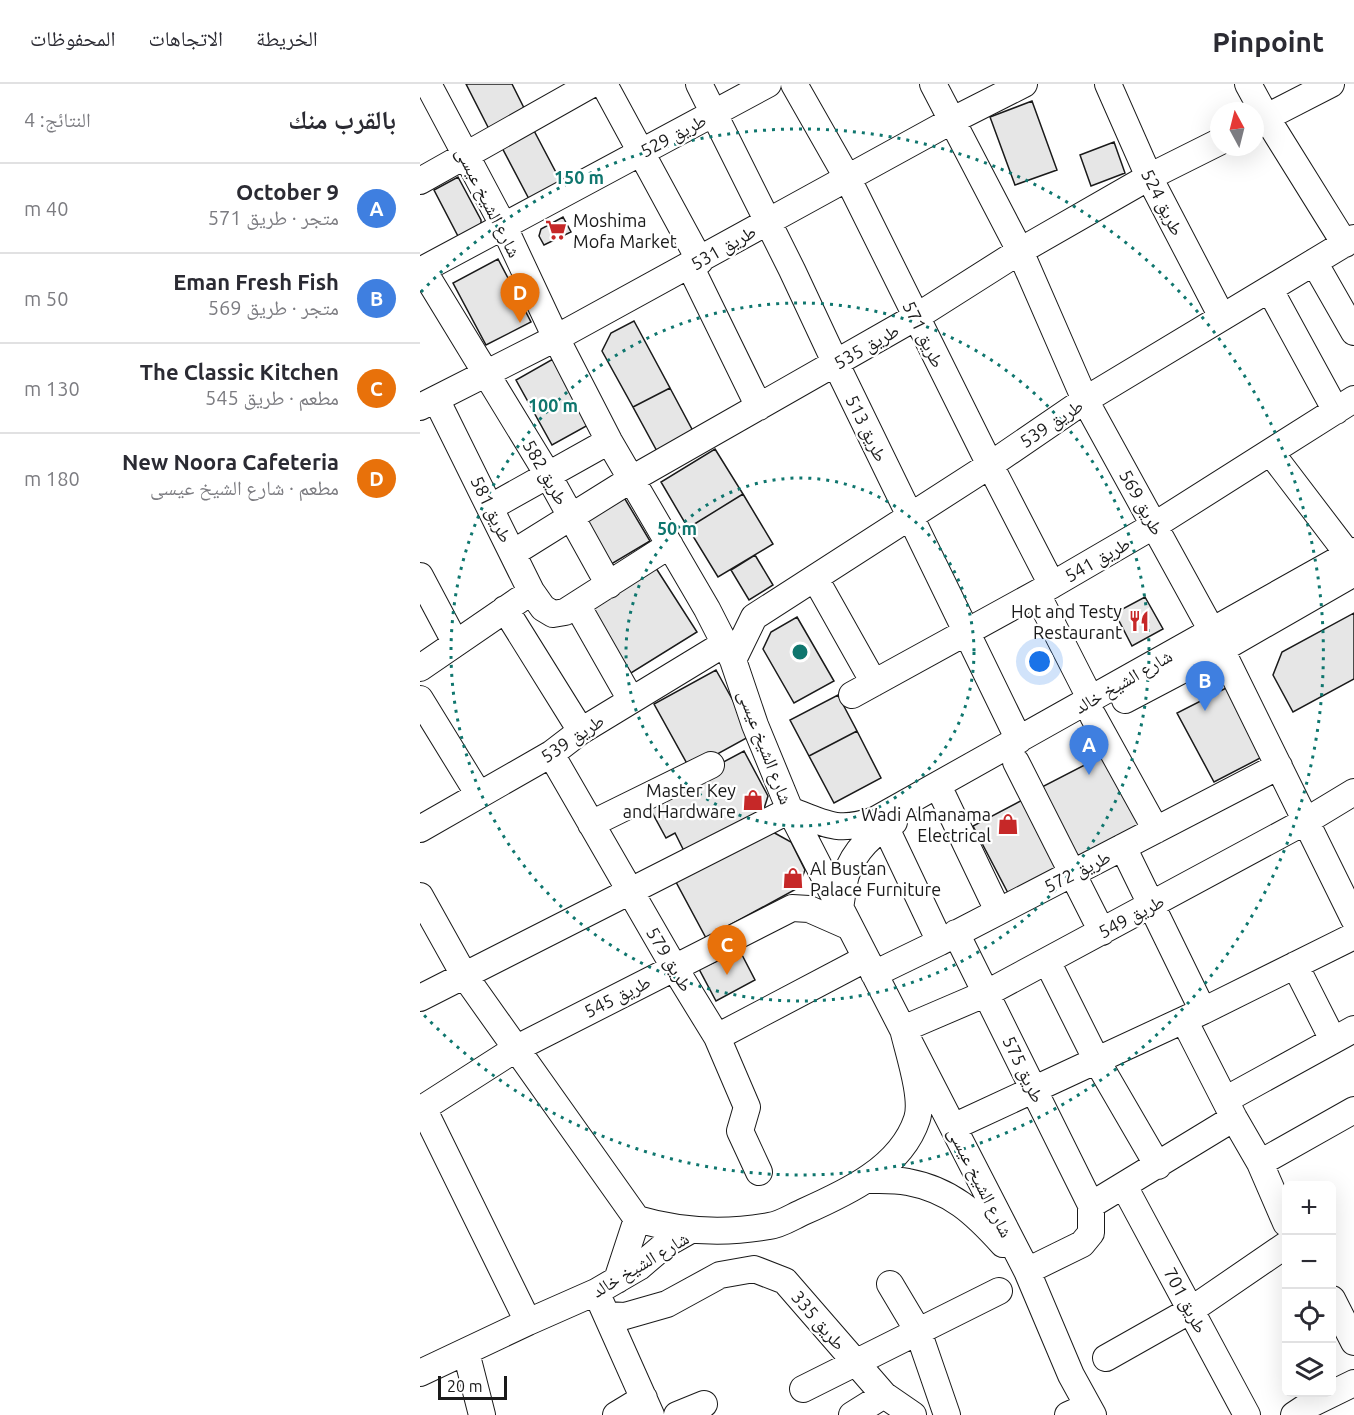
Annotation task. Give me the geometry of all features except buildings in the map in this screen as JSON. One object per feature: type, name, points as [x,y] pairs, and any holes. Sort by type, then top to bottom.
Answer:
[{"type":"street","name":"شارع الشيخ عيسى","points":[[428,84],[504,227],[556,338],[609,441],[670,545],[728,652],[790,810],[1027,1271],[1071,1375],[1083,1412]]},
{"type":"street","points":[[420,181],[592,84]]},
{"type":"street","points":[[604,84],[642,152],[695,263],[759,407]]},
{"type":"street","name":"طريق 513","points":[[699,84],[768,221],[966,633],[1017,751],[1102,932]]},
{"type":"street","name":"طريق 529","points":[[422,270],[768,84]]},
{"type":"street","name":"طريق 571","points":[[794,84],[848,179],[990,465],[1092,708],[1156,830]]},
{"type":"street","name":"طريق 569","points":[[933,84],[1020,251],[1085,400],[1155,525],[1216,641],[1354,919]]},
{"type":"street","name":"طريق 531","points":[[428,403],[556,338],[953,120],[1024,84]]},
{"type":"street","name":"طريق 524","points":[[1108,84],[1149,177],[1222,317]]},
{"type":"street","points":[[1248,84],[1254,102]]},
{"type":"street","points":[[1264,118],[1331,84]]},
{"type":"street","points":[[1264,124],[1349,241]]},
{"type":"street","name":"طريق 535","points":[[513,553],[630,480],[916,317],[1020,251],[1149,177],[1210,146]]},
{"type":"street","name":"طريق 539","points":[[754,617],[990,465],[1085,400],[1349,241]]},
{"type":"street","points":[[1314,262],[1354,332]]},
{"type":"street","name":"طريق 582","points":[[422,270],[549,475],[609,585]]},
{"type":"street","name":"طريق 541","points":[[815,578],[863,689],[1044,590],[1271,453],[1345,405],[1269,290]]},
{"type":"street","name":"طريق 581","points":[[428,403],[491,507],[531,591],[543,608],[553,614],[565,612],[577,605]]},
{"type":"street","points":[[491,507],[609,441]]},
{"type":"street","points":[[1271,453],[1352,567]]},
{"type":"street","points":[[631,700],[577,605],[670,545]]},
{"type":"street","name":"شارع الشيخ خالد","points":[[845,918],[846,873],[870,836],[944,796],[1092,708],[1352,567]]},
{"type":"street","points":[[420,576],[455,642]]},
{"type":"street","points":[[420,668],[531,591]]},
{"type":"street","points":[[506,609],[581,731]]},
{"type":"street","points":[[706,609],[754,617],[728,652]]},
{"type":"street","name":"طريق 539","points":[[420,829],[551,754],[581,731],[631,700],[728,652]]},
{"type":"street","points":[[420,699],[479,795]]},
{"type":"street","name":"شارع الشيخ خالد","points":[[790,810],[838,827],[856,827],[1017,751]]},
{"type":"street","name":"طريق 579","points":[[551,754],[629,891],[717,1037],[747,1107],[740,1131],[759,1172]]},
{"type":"street","points":[[591,824],[711,765]]},
{"type":"street","name":"طريق 572","points":[[717,1037],[869,966],[948,938],[1280,766]]},
{"type":"street","name":"طريق 549","points":[[903,1029],[987,993],[1306,821],[1354,792]]},
{"type":"street","points":[[944,796],[998,912]]},
{"type":"street","points":[[420,998],[790,810]]},
{"type":"street","name":"طريق 575","points":[[885,826],[948,938],[987,993],[1091,1205]]},
{"type":"street","points":[[1123,847],[1151,905],[1229,1109],[1260,1163],[1282,1212]]},
{"type":"street","points":[[420,897],[464,975],[637,1219],[663,1227],[689,1231]]},
{"type":"street","name":"طريق 545","points":[[421,1109],[517,1048],[792,908],[809,909],[845,918]]},
{"type":"street","points":[[953,1127],[1193,1016],[1354,936]]},
{"type":"street","points":[[1047,961],[1097,1061],[1158,1166]]},
{"type":"street","points":[[866,1180],[908,1182],[948,1195],[978,1216],[1027,1271],[1082,1244],[1091,1233],[1091,1205],[1158,1166],[1229,1109],[1344,1035],[1295,965]]},
{"type":"street","name":"شارع الشيخ خالد","points":[[420,1373],[528,1322],[607,1296],[666,1244],[689,1231],[728,1231],[772,1226],[828,1201],[866,1180],[892,1158],[911,1132],[918,1116],[918,1098],[903,1029]]},
{"type":"street","points":[[421,1109],[528,1322]]},
{"type":"street","points":[[1260,1163],[1354,1110]]},
{"type":"street","name":"طريق 701","points":[[1125,1186],[1247,1415]]},
{"type":"street","points":[[616,1415],[647,1407],[607,1296],[637,1219]]},
{"type":"street","points":[[1106,1358],[1191,1310],[1282,1248]]},
{"type":"street","name":"طريق 335","points":[[607,1296],[625,1316],[667,1304],[720,1275],[754,1269],[785,1281],[884,1395],[913,1415]]},
{"type":"street","points":[[890,1284],[918,1331],[947,1415]]},
{"type":"street","points":[[803,1389],[999,1290]]},
{"type":"street","points":[[1341,1303],[1354,1342]]},
{"type":"street","points":[[466,1352],[482,1415]]},
{"type":"street","points":[[1306,1412],[1354,1383]]},
{"type":"street","points":[[852,1415],[884,1395]]},
{"type":"street","points":[[677,1415],[704,1404]]},
{"type":"place","name":"Moshima Mofa Market","points":[[556,230]]},
{"type":"place","name":"New Noora Cafeteria","points":[[520,323]]},
{"type":"place","name":"Hot and Testy Restaurant","points":[[1139,621]]},
{"type":"place","name":"Eman Fresh Fish","points":[[1205,711]]},
{"type":"place","name":"9 October","points":[[1089,775]]},
{"type":"place","name":"Master Key and Hardware","points":[[753,800]]},
{"type":"place","name":"Wadi Almanama Electrical","points":[[1008,824]]},
{"type":"place","name":"Al Bustan Palace Furniture","points":[[793,878]]},
{"type":"place","name":"The Classic Kitchen","points":[[727,975]]}]
